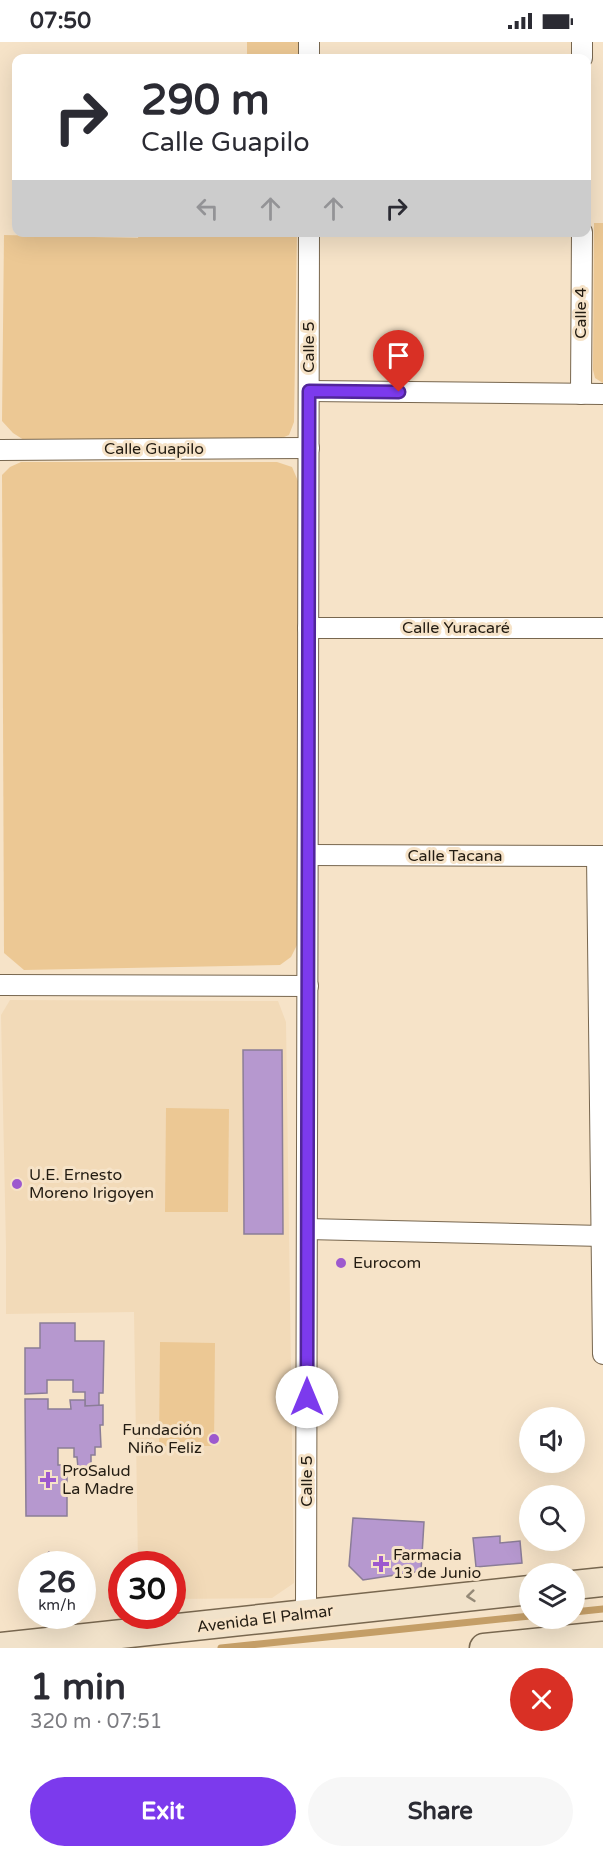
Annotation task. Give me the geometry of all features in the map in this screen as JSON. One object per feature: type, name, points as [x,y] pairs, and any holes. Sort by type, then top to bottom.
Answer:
[{"type":"street","name":"Calle 5","points":[[306,1613],[309,237]]},
{"type":"street","name":"Calle 4","points":[[581,394],[582,237]]},
{"type":"street","points":[[309,391],[603,394]]},
{"type":"street","name":"Calle Guapilo","points":[[0,450],[309,448]]},
{"type":"street","name":"Calle Yuracaré","points":[[308,628],[603,628]]},
{"type":"street","name":"Calle Tacana","points":[[308,855],[600,856]]},
{"type":"street","points":[[600,856],[603,1354]]},
{"type":"street","points":[[0,985],[308,986]]},
{"type":"street","points":[[307,1229],[602,1236]]},
{"type":"street","points":[[585,1584],[603,1582]]},
{"type":"street","name":"Avenida El Palmar","points":[[0,1647],[217,1637],[306,1613],[519,1591]]},
{"type":"street","points":[[484,1648],[603,1636]]},
{"type":"shaded area","points":[[247,42],[299,42],[299,54],[247,54]]},
{"type":"shaded area","points":[[594,223],[603,223],[603,383],[595,378],[593,370]]},
{"type":"shaded area","points":[[4,235],[12,237],[297,237],[294,422],[289,435],[277,440],[27,442],[13,433],[2,421]]},
{"type":"shaded area","points":[[21,462],[277,462],[292,467],[298,481],[298,943],[291,957],[280,965],[24,970],[4,953],[2,475],[10,467]]},
{"type":"shaded area","points":[[10,1000],[278,1001],[286,1022],[294,1583],[272,1598],[186,1599],[186,1551],[138,1551],[134,1312],[6,1314],[1,1015]]},
{"type":"shaded area","points":[[166,1108],[229,1109],[228,1212],[165,1212]]},
{"type":"shaded area","points":[[160,1342],[215,1343],[214,1446],[159,1446]]},
{"type":"building","points":[[243,1050],[282,1050],[283,1234],[244,1234]]},
{"type":"building","points":[[40,1323],[75,1323],[75,1341],[104,1341],[103,1393],[99,1393],[99,1406],[85,1406],[85,1392],[73,1392],[73,1380],[47,1380],[47,1393],[25,1394],[25,1348],[40,1348]]},
{"type":"building","points":[[25,1399],[48,1399],[48,1409],[71,1409],[70,1400],[85,1400],[85,1406],[103,1405],[103,1425],[100,1425],[101,1447],[95,1447],[95,1455],[91,1455],[91,1468],[78,1468],[74,1448],[58,1448],[58,1465],[63,1465],[63,1471],[67,1471],[67,1516],[26,1516]]},
{"type":"building","points":[[353,1518],[424,1522],[421,1571],[363,1580],[349,1566]]},
{"type":"building","points":[[500,1536],[500,1543],[519,1541],[522,1563],[476,1567],[473,1538]]},
{"type":"waterway","points":[[585,1611],[603,1609]]},
{"type":"waterway","points":[[221,1648],[519,1617]]},
{"type":"place","name":"U.E. Ernesto Moreno Irigoyen","points":[[17,1184]]},
{"type":"place","name":"Eurocom","points":[[341,1263]]},
{"type":"place","name":"Fundación Niño Feliz","points":[[214,1439]]},
{"type":"place","name":"ProSalud La Madre","points":[[48,1480]]},
{"type":"place","name":"Farmacia 13 de Junio","points":[[381,1564]]},
{"type":"route","points":[[307,1397],[309,391],[399,392]]}]
